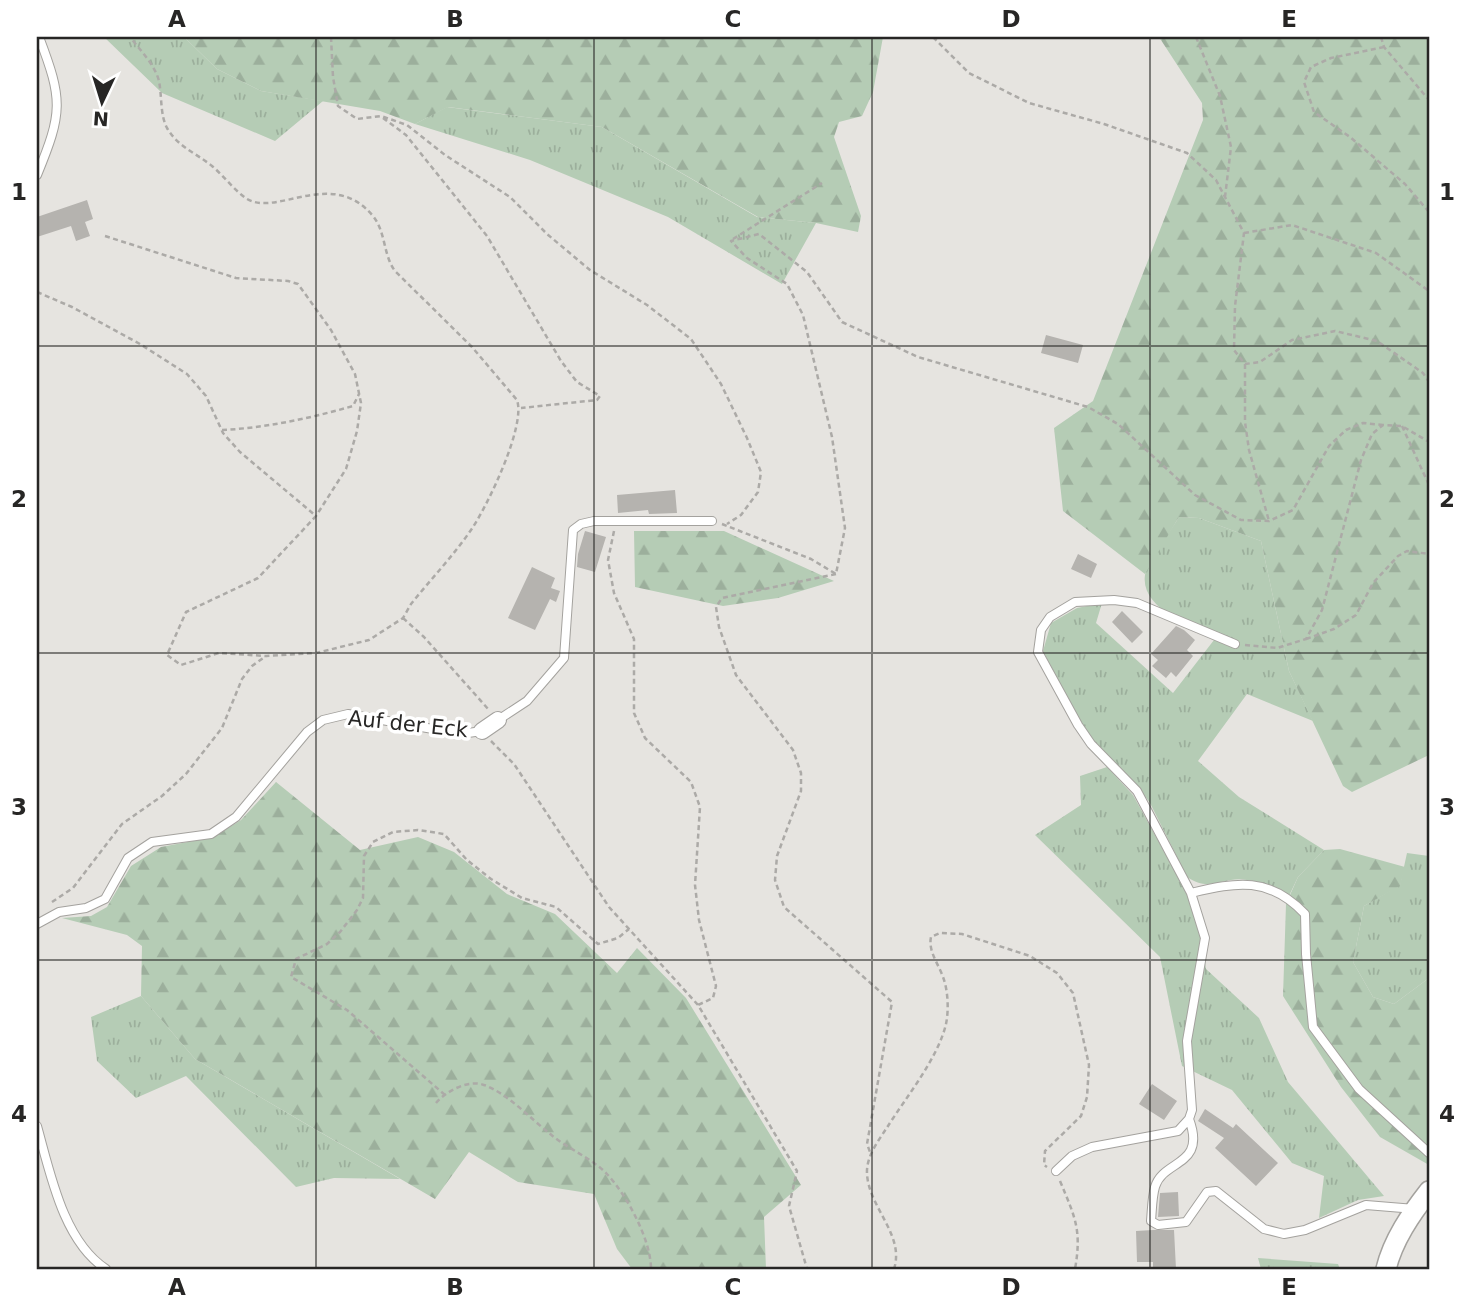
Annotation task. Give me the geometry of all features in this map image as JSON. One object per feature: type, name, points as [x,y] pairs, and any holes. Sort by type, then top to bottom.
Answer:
[{"type":"street","name":"Auf der Eck","points":[[482,731],[498,720]]},
{"type":"street","points":[[1385,1269],[1390,1252],[1429,1191]]},
{"type":"lane","points":[[37,175],[50,143],[58,110],[54,80],[39,37]]},
{"type":"lane","name":"Auf der Eck","points":[[498,720],[527,701],[564,658],[573,530],[581,524],[594,521],[712,521]]},
{"type":"lane","points":[[1056,1171],[1072,1156],[1092,1147],[1178,1131],[1189,1119],[1192,1110],[1188,1041],[1205,938],[1191,893],[1137,791],[1091,744],[1038,652],[1041,630],[1050,617],[1075,602],[1114,600],[1137,603],[1235,644]]},
{"type":"lane","name":"Auf der Eck","points":[[37,923],[59,912],[86,908],[105,899],[128,858],[152,842],[211,834],[236,817],[307,732],[323,720],[348,714],[461,734],[482,731]]},
{"type":"lane","points":[[1191,893],[1245,883],[1269,889],[1305,914],[1313,1027],[1359,1089],[1429,1153]]},
{"type":"lane","points":[[1189,1119],[1193,1130],[1192,1146],[1184,1159],[1160,1178],[1155,1186],[1151,1220],[1158,1226],[1186,1222],[1207,1192],[1216,1191],[1264,1229],[1284,1234],[1305,1230],[1366,1205],[1415,1209]]},
{"type":"lane","points":[[37,1126],[55,1192],[73,1231],[97,1263],[106,1269]]},
{"type":"path","points":[[106,236],[236,278],[298,284],[331,330],[355,374],[361,403],[357,431],[346,470],[316,516],[258,578],[186,612],[167,654],[181,665],[219,653],[266,656],[316,653],[369,640],[403,618],[411,604],[473,527],[513,445],[520,408],[517,400],[472,346],[394,271],[389,263],[376,219],[365,208],[340,196],[328,194],[313,194],[263,204],[254,202],[211,165],[174,139],[166,126],[154,69],[130,37]]},
{"type":"path","points":[[331,37],[338,106],[357,119],[381,116],[407,125],[445,155],[510,197],[547,234],[590,270],[647,304],[691,339],[721,384],[761,472],[758,492],[741,514],[726,525]]},
{"type":"path","points":[[933,37],[969,73],[1029,103],[1104,124],[1187,153],[1216,180],[1244,233],[1235,306],[1234,350],[1245,364],[1245,422],[1249,450],[1269,521]]},
{"type":"path","points":[[1196,37],[1200,41],[1220,96],[1231,147],[1225,197]]},
{"type":"path","points":[[1381,37],[1384,47],[1429,100]]},
{"type":"path","points":[[1384,47],[1331,58],[1311,67],[1304,82],[1314,112],[1350,137],[1405,184],[1429,212]]},
{"type":"path","points":[[381,116],[405,135],[487,236],[561,361],[577,382],[600,396],[597,400],[520,408]]},
{"type":"path","points":[[731,241],[822,183]]},
{"type":"path","points":[[1244,233],[1292,225],[1376,253],[1429,291]]},
{"type":"path","points":[[731,241],[759,234],[807,272],[842,322],[918,358],[1088,407],[1118,424],[1195,495],[1241,520],[1269,521],[1293,510],[1329,446],[1346,430],[1363,423],[1402,426],[1429,442]]},
{"type":"path","points":[[731,241],[747,258],[787,284],[803,315],[832,437],[845,528],[836,574]]},
{"type":"path","points":[[37,292],[84,313],[187,374],[206,396],[222,430],[240,452],[316,516]]},
{"type":"path","points":[[1245,364],[1260,362],[1292,340],[1335,331],[1377,341],[1423,373],[1429,382]]},
{"type":"path","points":[[222,430],[269,425],[332,412],[354,406],[359,394]]},
{"type":"path","points":[[1306,639],[1322,610],[1361,460],[1372,434],[1383,425]]},
{"type":"path","points":[[1402,426],[1429,485]]},
{"type":"path","points":[[616,521],[608,560],[614,593],[634,639],[634,713],[645,738],[691,782],[700,807],[695,885],[699,920],[716,986],[713,998],[698,1005]]},
{"type":"path","points":[[712,521],[811,559],[836,574]]},
{"type":"path","points":[[1235,644],[1277,648],[1334,629],[1356,615],[1373,583],[1398,556],[1407,551],[1429,554]]},
{"type":"path","points":[[836,574],[722,598],[716,607],[719,626],[736,675],[793,750],[802,773],[801,791],[777,856],[775,880],[784,907],[892,1002],[867,1144],[871,1153]]},
{"type":"path","points":[[403,618],[425,637],[498,720]]},
{"type":"path","points":[[51,903],[73,888],[122,824],[162,796],[187,774],[222,728],[242,679],[252,666],[266,656]]},
{"type":"path","points":[[482,731],[514,764],[609,907],[698,1005],[797,1171],[789,1206],[807,1269]]},
{"type":"path","points":[[445,1095],[348,1010],[291,977],[296,959],[327,944],[357,910],[363,898],[364,856],[373,842],[393,832],[418,830],[444,834],[467,860],[491,879],[522,898],[556,907],[598,944],[618,938],[629,929]]},
{"type":"path","points":[[894,1269],[897,1246],[877,1205],[867,1174],[871,1153],[935,1051],[946,1024],[944,980],[929,945],[931,937],[940,933],[962,934],[1030,956],[1057,973],[1073,993],[1089,1065],[1087,1097],[1081,1116],[1045,1151],[1044,1165],[1056,1171],[1078,1225],[1079,1247],[1075,1269]]},
{"type":"path","points":[[436,1102],[470,1083],[484,1084],[515,1105],[552,1136],[606,1172],[630,1206],[651,1256],[651,1269]]},
{"type":"green space","points":[[104,37],[184,37],[217,69],[261,91],[323,101],[275,141],[162,93]]},
{"type":"green space","points":[[184,37],[883,37],[873,92],[862,116],[839,122],[834,137],[861,216],[858,232],[816,223],[758,217],[602,127],[448,107],[415,124],[380,111],[261,91],[217,69]]},
{"type":"green space","points":[[1159,37],[1429,37],[1429,755],[1352,792],[1343,786],[1289,671],[1261,541],[1199,518],[1179,517],[1145,574],[1063,511],[1054,428],[1093,401],[1203,120],[1202,103]]},
{"type":"green space","points":[[447,107],[602,127],[757,217],[816,223],[782,284],[668,217],[530,160],[415,124]]},
{"type":"green space","points":[[1179,517],[1199,518],[1261,541],[1289,671],[1313,721],[1247,694],[1198,761],[1239,797],[1324,850],[1298,877],[1288,898],[1253,881],[1238,879],[1203,884],[1187,877],[1150,803],[1098,747],[1081,724],[1043,651],[1051,623],[1077,608],[1102,603],[1096,623],[1173,693],[1214,640],[1169,615],[1150,597],[1146,587],[1147,570]]},
{"type":"green space","points":[[634,531],[724,531],[834,581],[778,598],[723,606],[635,587]]},
{"type":"green space","points":[[1107,767],[1133,795],[1188,895],[1200,930],[1206,969],[1259,1018],[1288,1082],[1384,1196],[1358,1200],[1319,1218],[1324,1176],[1292,1163],[1232,1090],[1182,1066],[1160,957],[1035,835],[1081,805],[1080,776]]},
{"type":"green space","points":[[276,782],[360,850],[418,837],[454,852],[507,894],[555,914],[617,973],[637,948],[686,998],[801,1185],[764,1217],[766,1269],[632,1269],[617,1249],[594,1194],[518,1182],[469,1152],[435,1199],[195,1059],[141,996],[142,946],[127,935],[62,918],[91,916],[107,907],[131,866],[161,847],[214,837],[241,820]]},
{"type":"green space","points":[[1340,849],[1405,867],[1400,886],[1364,906],[1353,962],[1373,997],[1394,1004],[1429,978],[1429,1165],[1380,1137],[1341,1087],[1283,996],[1286,904],[1298,877],[1324,850]]},
{"type":"green space","points":[[1407,853],[1429,856],[1429,978],[1394,1004],[1373,997],[1353,962],[1364,906],[1400,885]]},
{"type":"green space","points":[[141,996],[195,1059],[400,1179],[334,1178],[296,1187],[186,1076],[136,1098],[97,1061],[91,1017]]},
{"type":"green space","points":[[1258,1258],[1338,1264],[1340,1269],[1261,1269]]},
{"type":"building","points":[[87,200],[93,219],[85,222],[90,236],[76,241],[71,226],[37,237],[37,217]]},
{"type":"building","points":[[1046,335],[1083,345],[1078,363],[1041,353]]},
{"type":"building","points":[[675,490],[677,513],[649,514],[648,510],[618,513],[617,495]]},
{"type":"building","points":[[585,531],[606,537],[595,572],[577,567]]},
{"type":"building","points":[[1078,554],[1097,564],[1091,578],[1071,569]]},
{"type":"building","points":[[532,567],[555,578],[551,588],[560,591],[556,602],[550,599],[535,630],[508,618]]},
{"type":"building","points":[[1122,611],[1143,632],[1132,643],[1112,622]]},
{"type":"building","points":[[1176,626],[1195,640],[1187,650],[1193,656],[1176,677],[1171,672],[1166,678],[1152,666],[1158,660],[1151,654]]},
{"type":"building","points":[[1152,1084],[1177,1101],[1164,1120],[1139,1104]]},
{"type":"building","points":[[1205,1109],[1233,1128],[1236,1124],[1278,1163],[1256,1186],[1215,1148],[1224,1138],[1198,1121]]},
{"type":"building","points":[[1178,1192],[1179,1216],[1158,1217],[1160,1193]]},
{"type":"building","points":[[1174,1230],[1176,1269],[1153,1269],[1153,1262],[1137,1262],[1136,1231]]}]
